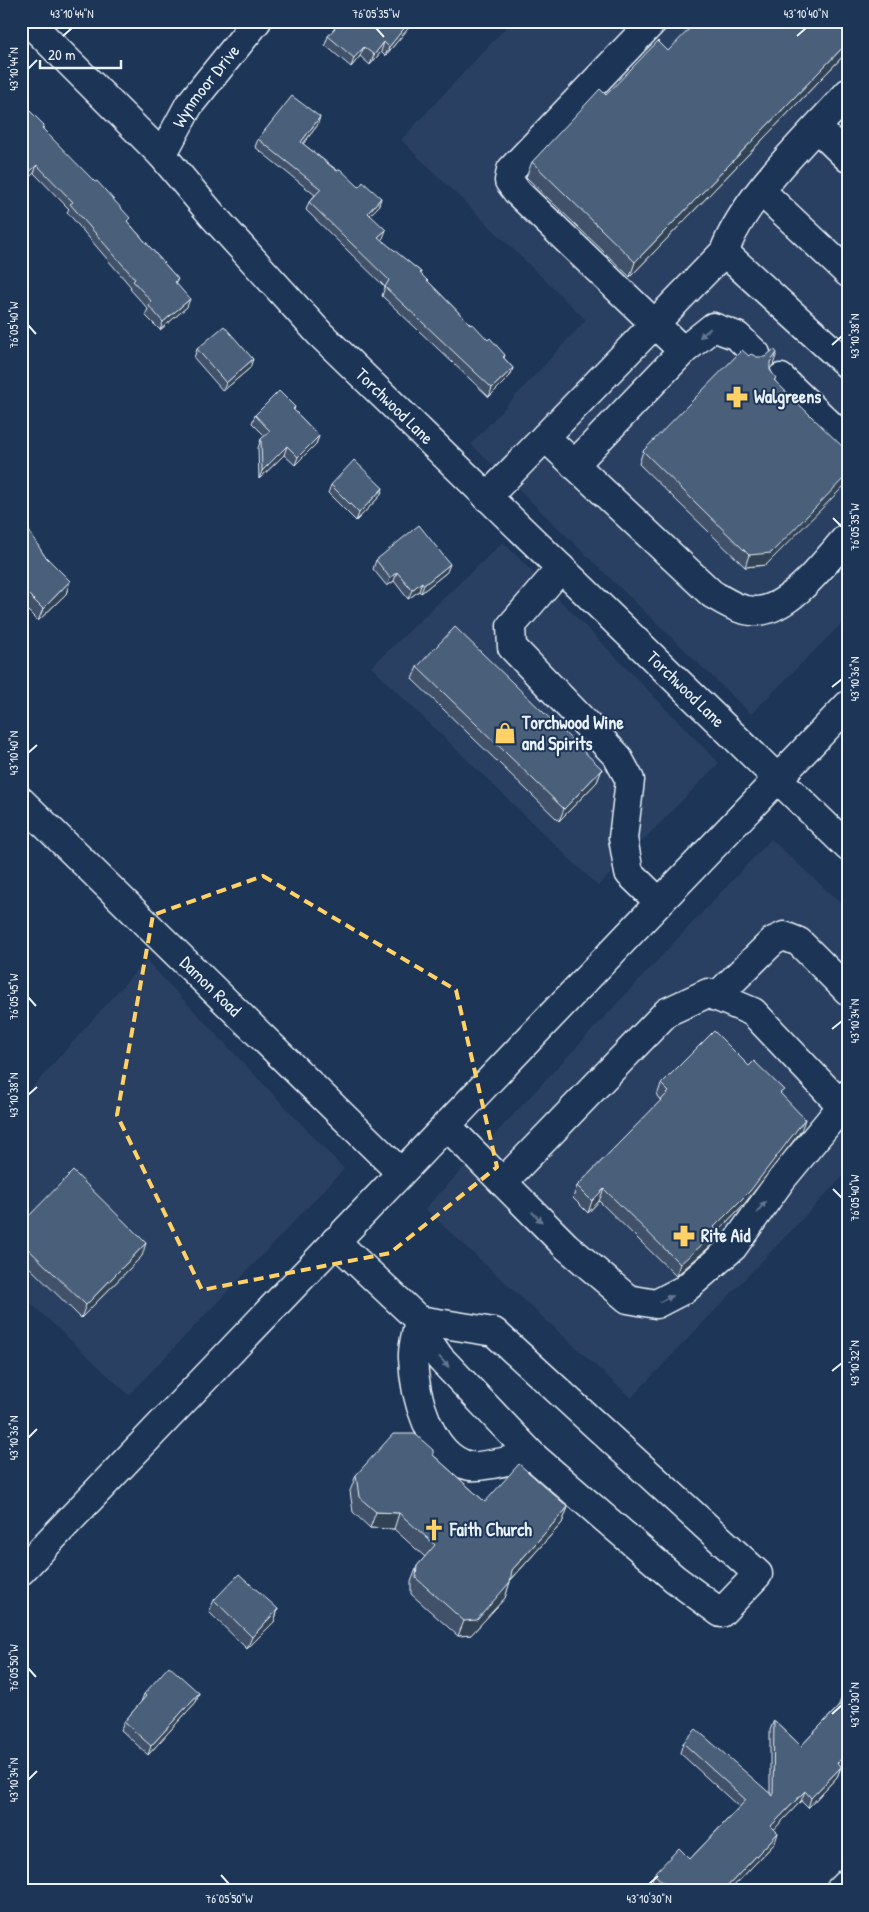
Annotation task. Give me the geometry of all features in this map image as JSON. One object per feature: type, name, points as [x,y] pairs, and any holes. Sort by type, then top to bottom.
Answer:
[{"type":"street","name":"Torchwood Lane","points":[[28,21],[162,156],[212,216],[320,334],[848,847]]},
{"type":"street","name":"Wynmoor Drive","points":[[162,156],[189,104],[257,21]]},
{"type":"street","points":[[652,21],[511,170],[509,181],[518,193],[683,351]]},
{"type":"street","points":[[487,497],[724,252],[742,217],[761,191],[848,93]]},
{"type":"street","points":[[817,128],[848,158]]},
{"type":"street","points":[[761,191],[848,273]]},
{"type":"street","points":[[724,252],[848,365]]},
{"type":"street","points":[[574,465],[683,351],[712,327],[737,336],[756,354]]},
{"type":"street","points":[[781,378],[848,442]]},
{"type":"street","points":[[545,437],[712,594],[733,607],[757,611],[778,605],[796,591],[848,536]]},
{"type":"street","points":[[561,568],[511,626],[512,648],[617,756],[630,780],[624,838],[629,873],[659,902]]},
{"type":"street","points":[[21,1571],[848,705]]},
{"type":"street","name":"Damon Road","points":[[21,801],[400,1172]]},
{"type":"street","points":[[716,997],[773,941],[784,936],[799,942],[848,992]]},
{"type":"street","points":[[446,1125],[566,1246],[628,1299],[656,1304],[685,1290],[733,1247],[781,1180],[845,1100],[753,1012],[708,994],[667,1012],[503,1182]]},
{"type":"street","points":[[335,1241],[419,1320],[428,1341],[440,1358],[534,1456],[675,1579],[721,1613],[758,1574],[494,1332],[419,1320]]},
{"type":"street","points":[[419,1320],[412,1356],[418,1394],[428,1427],[439,1445],[449,1456],[470,1466],[534,1456]]},
{"type":"street","points":[[839,1891],[848,1882]]},
{"type":"highlighted area","points":[[263,876],[456,990],[497,1167],[390,1253],[202,1290],[117,1115],[153,915]]},
{"type":"shaded area","points":[[512,21],[848,21],[848,617],[751,714],[471,444],[586,320],[401,140]]},
{"type":"shaded area","points":[[503,542],[719,763],[598,886],[371,667]]},
{"type":"shaded area","points":[[771,839],[848,910],[848,1171],[631,1398],[425,1209]]},
{"type":"shaded area","points":[[146,960],[344,1169],[129,1395],[21,1294],[21,1100]]},
{"type":"building","points":[[341,21],[410,21],[389,47],[384,42],[374,55],[364,47],[354,58],[328,36]]},
{"type":"building","points":[[697,21],[848,21],[848,42],[635,262],[532,162],[600,89],[606,95],[658,41],[668,51]]},
{"type":"building","points":[[292,96],[320,117],[301,142],[337,171],[340,169],[359,187],[363,182],[381,198],[368,213],[386,230],[378,237],[421,272],[471,325],[473,324],[488,340],[490,338],[505,355],[503,357],[513,368],[492,388],[385,287],[389,280],[309,202],[321,189],[258,139]]},
{"type":"building","points":[[21,102],[44,125],[42,128],[95,182],[97,181],[130,218],[127,221],[178,279],[175,282],[190,299],[163,322],[149,306],[151,301],[133,281],[135,279],[70,204],[73,202],[37,165],[21,178]]},
{"type":"building","points":[[224,326],[253,359],[226,383],[197,349]]},
{"type":"building","name":"Walgreens","points":[[774,349],[777,353],[770,362],[770,370],[776,378],[774,380],[848,452],[848,474],[771,553],[749,555],[643,451],[742,350],[749,356],[751,354],[757,357],[765,357]]},
{"type":"building","points":[[279,391],[319,436],[298,457],[287,446],[262,471],[261,439],[270,431],[255,415]]},
{"type":"building","points":[[354,460],[383,488],[359,513],[331,485]]},
{"type":"building","points":[[24,523],[44,555],[70,581],[43,609],[23,589],[21,591],[21,525]]},
{"type":"building","points":[[419,525],[450,564],[424,585],[422,582],[412,590],[397,572],[390,578],[376,560]]},
{"type":"building","points":[[455,627],[602,769],[564,809],[417,667]]},
{"type":"building","name":"Rite Aid","points":[[714,1031],[749,1066],[754,1061],[784,1090],[780,1093],[805,1119],[750,1191],[714,1227],[718,1231],[680,1264],[604,1189],[592,1201],[577,1186],[669,1092],[661,1084]]},
{"type":"building","points":[[73,1171],[146,1243],[86,1305],[21,1242],[21,1224]]},
{"type":"building","points":[[393,1434],[415,1434],[433,1450],[433,1455],[485,1502],[519,1464],[568,1507],[512,1570],[510,1582],[477,1620],[464,1621],[416,1578],[417,1566],[435,1545],[399,1513],[376,1512],[359,1497],[356,1475]]},
{"type":"building","points":[[239,1574],[278,1609],[252,1637],[214,1600]]},
{"type":"building","points":[[169,1666],[199,1693],[151,1746],[124,1722],[146,1696],[144,1694]]},
{"type":"building","points":[[848,1692],[848,1752],[837,1763],[841,1767],[811,1798],[805,1791],[771,1826],[778,1833],[723,1891],[660,1891],[666,1885],[654,1874],[679,1848],[690,1859],[746,1800],[683,1743],[696,1729],[773,1796],[774,1720],[801,1746],[844,1701],[841,1699]]},
{"type":"place","name":"Walgreens","points":[[737,397]]},
{"type":"place","name":"Torchwood Wine and Spirits","points":[[505,733]]},
{"type":"place","name":"Rite Aid","points":[[684,1236]]},
{"type":"place","name":"Faith Church","points":[[434,1530]]}]
